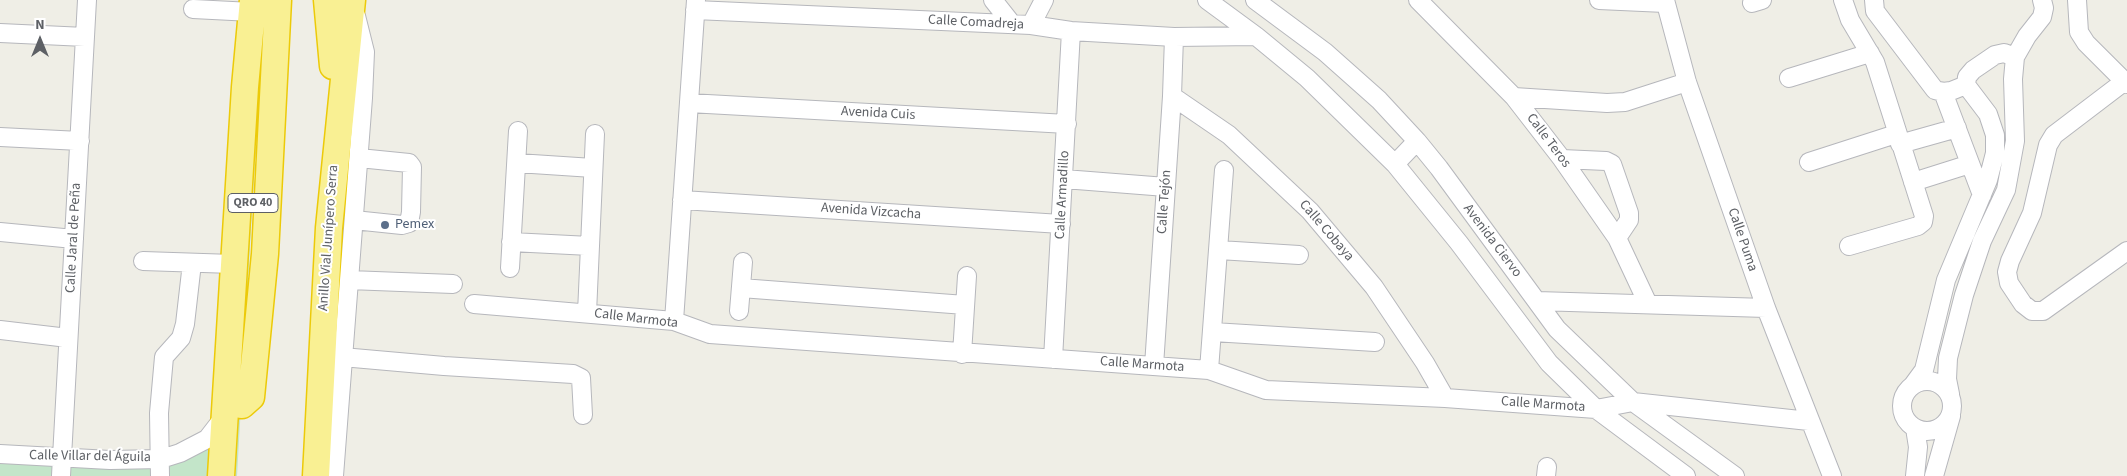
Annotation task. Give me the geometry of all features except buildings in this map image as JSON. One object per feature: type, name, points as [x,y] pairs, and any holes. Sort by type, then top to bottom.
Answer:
[{"type":"highway","points":[[233,411],[251,397],[265,254],[278,0]]},
{"type":"highway","name":"Anillo Vial Junípero Serra","points":[[316,476],[328,237],[339,113],[333,94],[333,54],[343,0]]},
{"type":"highway","points":[[221,476],[233,411],[233,264],[245,87],[256,4]]},
{"type":"highway","name":"QRO 40","points":[[237,476],[233,411],[256,4]]},
{"type":"street","name":"Calle Jaral de Peña","points":[[61,467],[87,0]]},
{"type":"street","points":[[334,476],[359,158],[365,52],[343,0]]},
{"type":"street","points":[[803,0],[825,16]]},
{"type":"street","points":[[993,0],[1012,24]]},
{"type":"street","points":[[1031,25],[1044,0]]},
{"type":"street","name":"Avenida Ciervo","points":[[1207,0],[1256,36],[1307,78],[1396,164],[1459,243],[1549,363],[1596,409],[1686,476]]},
{"type":"street","name":"Avenida Ciervo","points":[[1255,0],[1325,52],[1379,100],[1417,141],[1439,168],[1557,329],[1634,402],[1735,476]]},
{"type":"street","name":"Calle Teros","points":[[1418,0],[1514,97],[1562,159],[1617,238],[1648,304]]},
{"type":"street","points":[[1599,0],[1665,2]]},
{"type":"street","points":[[1843,0],[1850,20],[1874,62],[1924,216],[1923,222],[1918,226],[1849,246]]},
{"type":"street","points":[[1874,0],[1875,11],[1935,90],[1943,92],[1966,85]]},
{"type":"street","points":[[1934,476],[1951,415],[1952,401],[1947,379],[1948,358],[1964,295],[1982,241],[2006,190],[2015,141],[2013,79],[2015,57],[2042,17],[2044,8],[2042,0]]},
{"type":"street","points":[[2077,0],[2079,32],[2086,43],[2126,83],[2054,135],[2048,145],[2032,213],[2010,261],[2007,272],[2009,283],[2023,304],[2032,311],[2043,311],[2127,252]]},
{"type":"street","name":"Calle Puma","points":[[1665,2],[1687,82],[1766,308],[1832,476]]},
{"type":"street","points":[[193,9],[256,4]]},
{"type":"street","points":[[674,321],[695,5]]},
{"type":"street","name":"Calle Comadreja","points":[[695,5],[825,16],[1031,25],[1071,31],[1174,37],[1256,36]]},
{"type":"street","name":"Calle Armadillo","points":[[1053,359],[1071,31]]},
{"type":"street","points":[[0,33],[85,37]]},
{"type":"street","name":"Calle Tejón","points":[[1154,366],[1172,96],[1174,37]]},
{"type":"street","points":[[1789,78],[1870,52]]},
{"type":"street","points":[[1913,386],[1924,370],[1946,280],[1988,180],[1995,152],[1995,135],[1988,114],[1966,85],[1967,77],[1973,70],[1995,55],[2004,53],[2015,57]]},
{"type":"street","points":[[1514,97],[1607,103],[1625,102],[1687,82]]},
{"type":"street","points":[[1943,92],[1982,195]]},
{"type":"street","name":"Calle Cobaya","points":[[1172,96],[1229,135],[1310,211],[1374,288],[1425,363],[1444,398]]},
{"type":"street","name":"Avenida Cuis","points":[[689,103],[1067,124]]},
{"type":"street","points":[[1809,162],[1898,139],[1957,128]]},
{"type":"street","points":[[510,268],[518,131]]},
{"type":"street","points":[[587,313],[596,134]]},
{"type":"street","points":[[0,137],[80,141]]},
{"type":"street","points":[[1396,164],[1417,141]]},
{"type":"street","points":[[354,220],[402,225],[409,223],[411,212],[412,167],[409,162],[359,158]]},
{"type":"street","points":[[1562,159],[1606,161],[1612,164],[1629,220],[1617,238]]},
{"type":"street","points":[[517,163],[593,168]]},
{"type":"street","points":[[1913,182],[1970,164]]},
{"type":"street","points":[[1209,370],[1224,170]]},
{"type":"street","points":[[1064,180],[1166,187]]},
{"type":"street","name":"Avenida Vizcacha","points":[[682,200],[1061,224]]},
{"type":"street","points":[[0,232],[74,239]]},
{"type":"street","points":[[512,242],[590,246]]},
{"type":"street","points":[[1219,250],[1299,255]]},
{"type":"street","points":[[143,261],[233,264]]},
{"type":"street","points":[[739,311],[743,262]]},
{"type":"street","points":[[160,467],[159,413],[164,357],[181,338],[185,324],[192,263]]},
{"type":"street","points":[[962,354],[967,276]]},
{"type":"street","points":[[349,280],[453,284]]},
{"type":"street","points":[[741,288],[965,305]]},
{"type":"street","points":[[1537,301],[1766,308]]},
{"type":"street","name":"Calle Marmota","points":[[474,304],[674,321],[710,334],[962,354],[1209,370],[1266,390],[1444,398],[1596,409],[1634,402],[1809,421]]},
{"type":"street","points":[[0,330],[68,338]]},
{"type":"street","points":[[1213,332],[1375,342]]},
{"type":"street","points":[[342,357],[573,374],[581,378],[583,415]]},
{"type":"street","points":[[1950,394],[1940,384],[1933,381],[1919,382],[1907,390],[1902,404],[1905,418],[1915,428],[1922,431],[1936,430],[1951,415]]},
{"type":"street","name":"Calle Villar del Águila","points":[[0,454],[61,467],[118,460],[160,467],[180,453],[207,439],[233,411]]},
{"type":"street","points":[[1915,428],[1918,447],[1915,476]]},
{"type":"green space","points":[[264,0],[237,476],[0,476],[0,454],[180,453],[224,416]]},
{"type":"place","name":"Pemex","points":[[385,225]]}]
